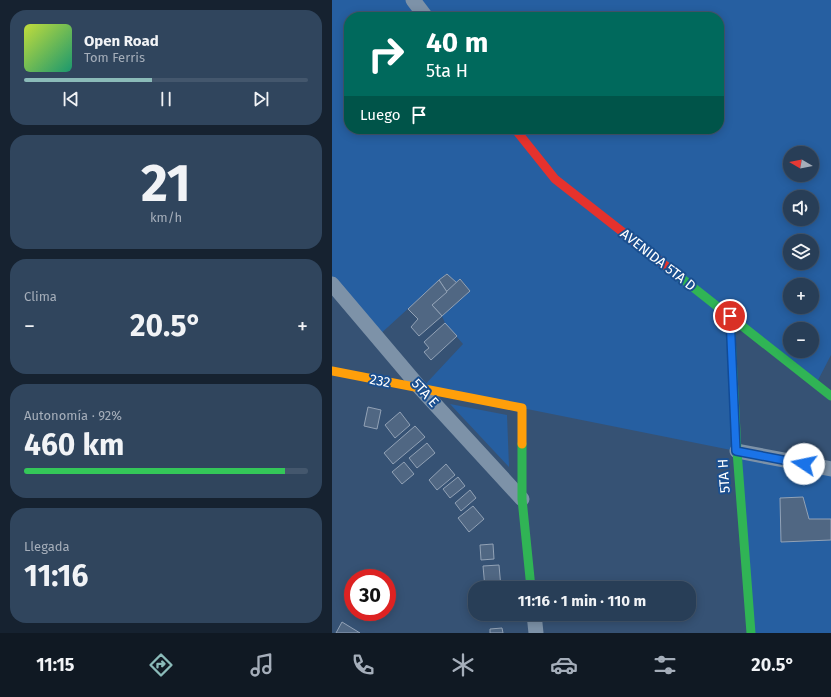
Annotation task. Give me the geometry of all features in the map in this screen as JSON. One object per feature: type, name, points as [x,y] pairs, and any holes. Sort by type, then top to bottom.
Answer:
[{"type":"street","points":[[413,0],[422,12]]},
{"type":"street","name":"AVENIDA 5TA D","points":[[519,134],[555,179],[831,396]]},
{"type":"street","name":"5TA E","points":[[332,284],[421,389],[522,499]]},
{"type":"street","name":"5TA H","points":[[730,316],[736,451],[751,633]]},
{"type":"street","name":"232","points":[[332,371],[522,408],[522,499]]},
{"type":"street","points":[[736,451],[831,470]]},
{"type":"street","points":[[522,499],[530,581]]},
{"type":"street","points":[[535,621],[536,633]]},
{"type":"shaded area","points":[[332,0],[831,0],[831,355],[816,384],[730,317],[737,451],[831,469],[831,633],[751,633],[736,451],[421,389],[463,344],[445,323],[442,316],[470,291],[461,279],[457,283],[446,274],[377,337],[332,284]]},
{"type":"shaded area","points":[[450,404],[507,415],[509,467]]},
{"type":"building","points":[[447,274],[457,283],[447,292],[439,280]]},
{"type":"building","points":[[460,279],[470,291],[442,316],[432,305]]},
{"type":"building","points":[[439,280],[447,292],[432,305],[442,316],[419,336],[411,327],[418,319],[408,309]]},
{"type":"building","points":[[445,323],[457,336],[431,360],[424,352],[429,348],[424,342]]},
{"type":"building","points":[[368,407],[381,410],[377,429],[364,426]]},
{"type":"building","points":[[400,412],[410,425],[395,438],[385,425]]},
{"type":"building","points":[[415,426],[425,437],[393,464],[384,453]]},
{"type":"building","points":[[427,443],[435,453],[417,468],[409,458]]},
{"type":"building","points":[[404,462],[414,474],[402,484],[392,472]]},
{"type":"building","points":[[446,464],[455,475],[437,490],[429,480]]},
{"type":"building","points":[[458,477],[465,486],[450,498],[443,489]]},
{"type":"building","points":[[470,490],[476,498],[461,511],[455,503]]},
{"type":"building","points":[[803,497],[809,519],[831,519],[831,540],[781,542],[780,498]]},
{"type":"building","points":[[473,506],[484,519],[469,532],[458,518]]},
{"type":"building","points":[[493,544],[494,559],[481,560],[480,545]]},
{"type":"building","points":[[499,565],[500,581],[484,581],[483,566]]},
{"type":"building","points":[[342,622],[360,633],[336,633]]},
{"type":"building","points":[[502,628],[503,633],[490,633],[490,629]]},
{"type":"traffic: fast","points":[[666,266],[831,396]]},
{"type":"traffic: fast","points":[[730,316],[737,451],[751,633]]},
{"type":"traffic: fast","points":[[522,444],[522,499],[530,581]]},
{"type":"traffic: slow","points":[[332,371],[522,408],[522,444]]},
{"type":"traffic: jam","points":[[519,134],[555,179],[666,266]]},
{"type":"route","points":[[730,316],[736,451],[804,464]]}]
